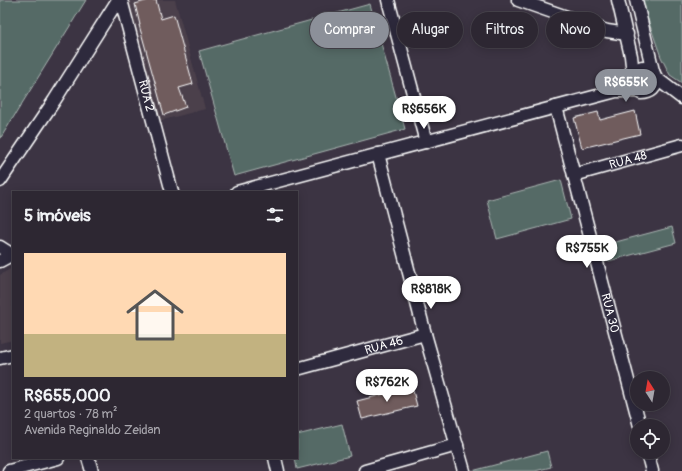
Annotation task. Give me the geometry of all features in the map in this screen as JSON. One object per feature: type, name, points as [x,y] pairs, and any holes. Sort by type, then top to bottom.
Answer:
[{"type":"street","points":[[0,181],[54,101],[118,0]]},
{"type":"street","name":"RUA 2","points":[[121,0],[172,191]]},
{"type":"street","points":[[388,0],[426,142]]},
{"type":"street","points":[[518,0],[608,32],[627,34]]},
{"type":"street","points":[[618,0],[627,34],[632,86],[643,92]]},
{"type":"street","points":[[636,0],[655,74],[655,86],[643,92]]},
{"type":"street","points":[[624,22],[640,18]]},
{"type":"street","points":[[616,90],[642,68],[655,74],[681,97]]},
{"type":"street","points":[[241,191],[616,90],[681,97]]},
{"type":"street","name":"RUA 30","points":[[556,107],[638,419]]},
{"type":"street","name":"RUA 48","points":[[574,175],[682,144]]},
{"type":"street","points":[[378,154],[425,334],[464,471]]},
{"type":"street","points":[[0,247],[12,254],[0,261]]},
{"type":"street","name":"RUA 46","points":[[298,369],[425,334]]},
{"type":"street","points":[[0,358],[12,354]]},
{"type":"street","points":[[365,471],[457,445]]},
{"type":"street","points":[[9,471],[54,459]]},
{"type":"street","points":[[88,459],[92,471]]},
{"type":"street","points":[[275,459],[278,471]]},
{"type":"street","points":[[649,459],[652,471]]},
{"type":"shaded area","points":[[125,0],[175,0],[205,109],[159,121]]},
{"type":"shaded area","points":[[12,268],[12,340],[0,343],[0,275]]},
{"type":"green space","points":[[0,0],[86,0],[0,139]]},
{"type":"green space","points":[[641,0],[682,0],[682,83],[670,75],[661,57]]},
{"type":"green space","points":[[370,4],[372,12],[341,12]]},
{"type":"green space","points":[[310,20],[310,48],[382,48],[405,129],[234,176],[199,51]]},
{"type":"green space","points":[[561,180],[571,219],[497,239],[487,200]]},
{"type":"green space","points":[[672,227],[676,243],[601,263],[597,247]]},
{"type":"green space","points":[[342,424],[350,456],[297,469],[295,459],[298,459],[298,435]]},
{"type":"green space","points":[[547,451],[551,467],[535,471],[472,471]]},
{"type":"building","points":[[149,0],[156,0],[161,19],[174,15],[193,84],[179,88],[186,107],[164,115],[139,25],[135,4]]},
{"type":"building","points":[[635,111],[640,134],[582,148],[574,118],[598,112],[600,120]]},
{"type":"building","points":[[412,387],[417,406],[362,419],[357,401]]}]
